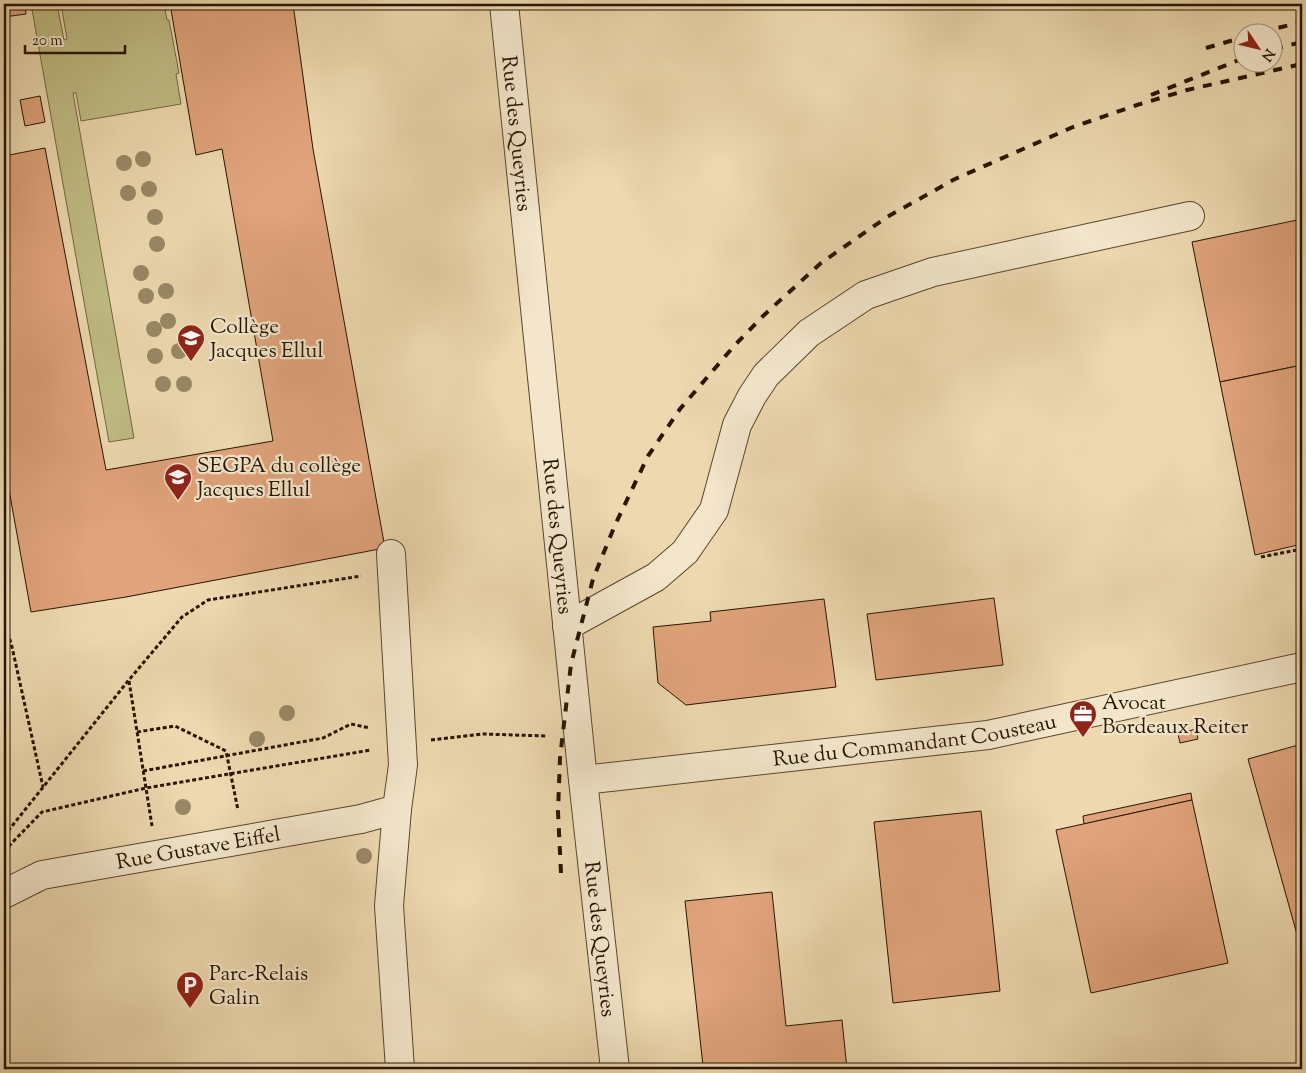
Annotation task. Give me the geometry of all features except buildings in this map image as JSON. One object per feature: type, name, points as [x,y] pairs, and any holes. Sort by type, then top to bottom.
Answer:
[{"type":"street","name":"Rue des Queyries","points":[[504,4],[582,780],[615,1069]]},
{"type":"street","points":[[567,626],[656,577],[685,552],[714,510],[737,425],[752,396],[766,375],[808,333],[866,296],[933,272],[1190,216]]},
{"type":"street","points":[[391,563],[403,765],[397,809],[389,906],[400,1069]]},
{"type":"street","name":"Rue du Commandant Cousteau","points":[[582,780],[988,735],[1302,667]]},
{"type":"street","name":"Rue Gustave Eiffel","points":[[4,894],[42,875],[361,819],[397,809]]},
{"type":"path","points":[[1262,557],[1302,549]]},
{"type":"path","points":[[4,836],[128,681],[182,618],[208,600],[391,563]]},
{"type":"path","points":[[4,620],[12,647],[43,788]]},
{"type":"path","points":[[128,681],[157,856]]},
{"type":"path","points":[[143,771],[322,738],[351,724],[379,729]]},
{"type":"path","points":[[137,732],[175,726],[226,751],[244,840]]},
{"type":"path","points":[[4,851],[42,812],[146,788],[401,744],[483,734],[578,737]]},
{"type":"shaded area","points":[[31,4],[57,4],[64,40],[67,39],[61,4],[164,4],[167,20],[169,20],[179,73],[176,74],[181,104],[81,121],[76,93],[73,93],[134,438],[109,442]]},
{"type":"railway","points":[[1284,26],[1302,22]]},
{"type":"railway","points":[[1206,48],[1234,40]]},
{"type":"railway","points":[[1284,46],[1302,42]]},
{"type":"railway","points":[[1151,95],[1234,62]]},
{"type":"railway","points":[[561,873],[558,812],[560,758],[571,664],[593,579],[615,525],[648,456],[680,409],[734,346],[763,316],[821,263],[887,217],[955,179],[1073,127],[1137,105],[1187,90],[1302,64]]},
{"type":"place","name":"Collège Jacques Ellul","points":[[191,362]]},
{"type":"place","name":"SEGPA du collège Jacques Ellul","points":[[178,501]]},
{"type":"place","name":"Avocat Bordeaux Reiter","points":[[1083,738]]},
{"type":"place","name":"Parc-Relais Galin","points":[[190,1009]]}]
